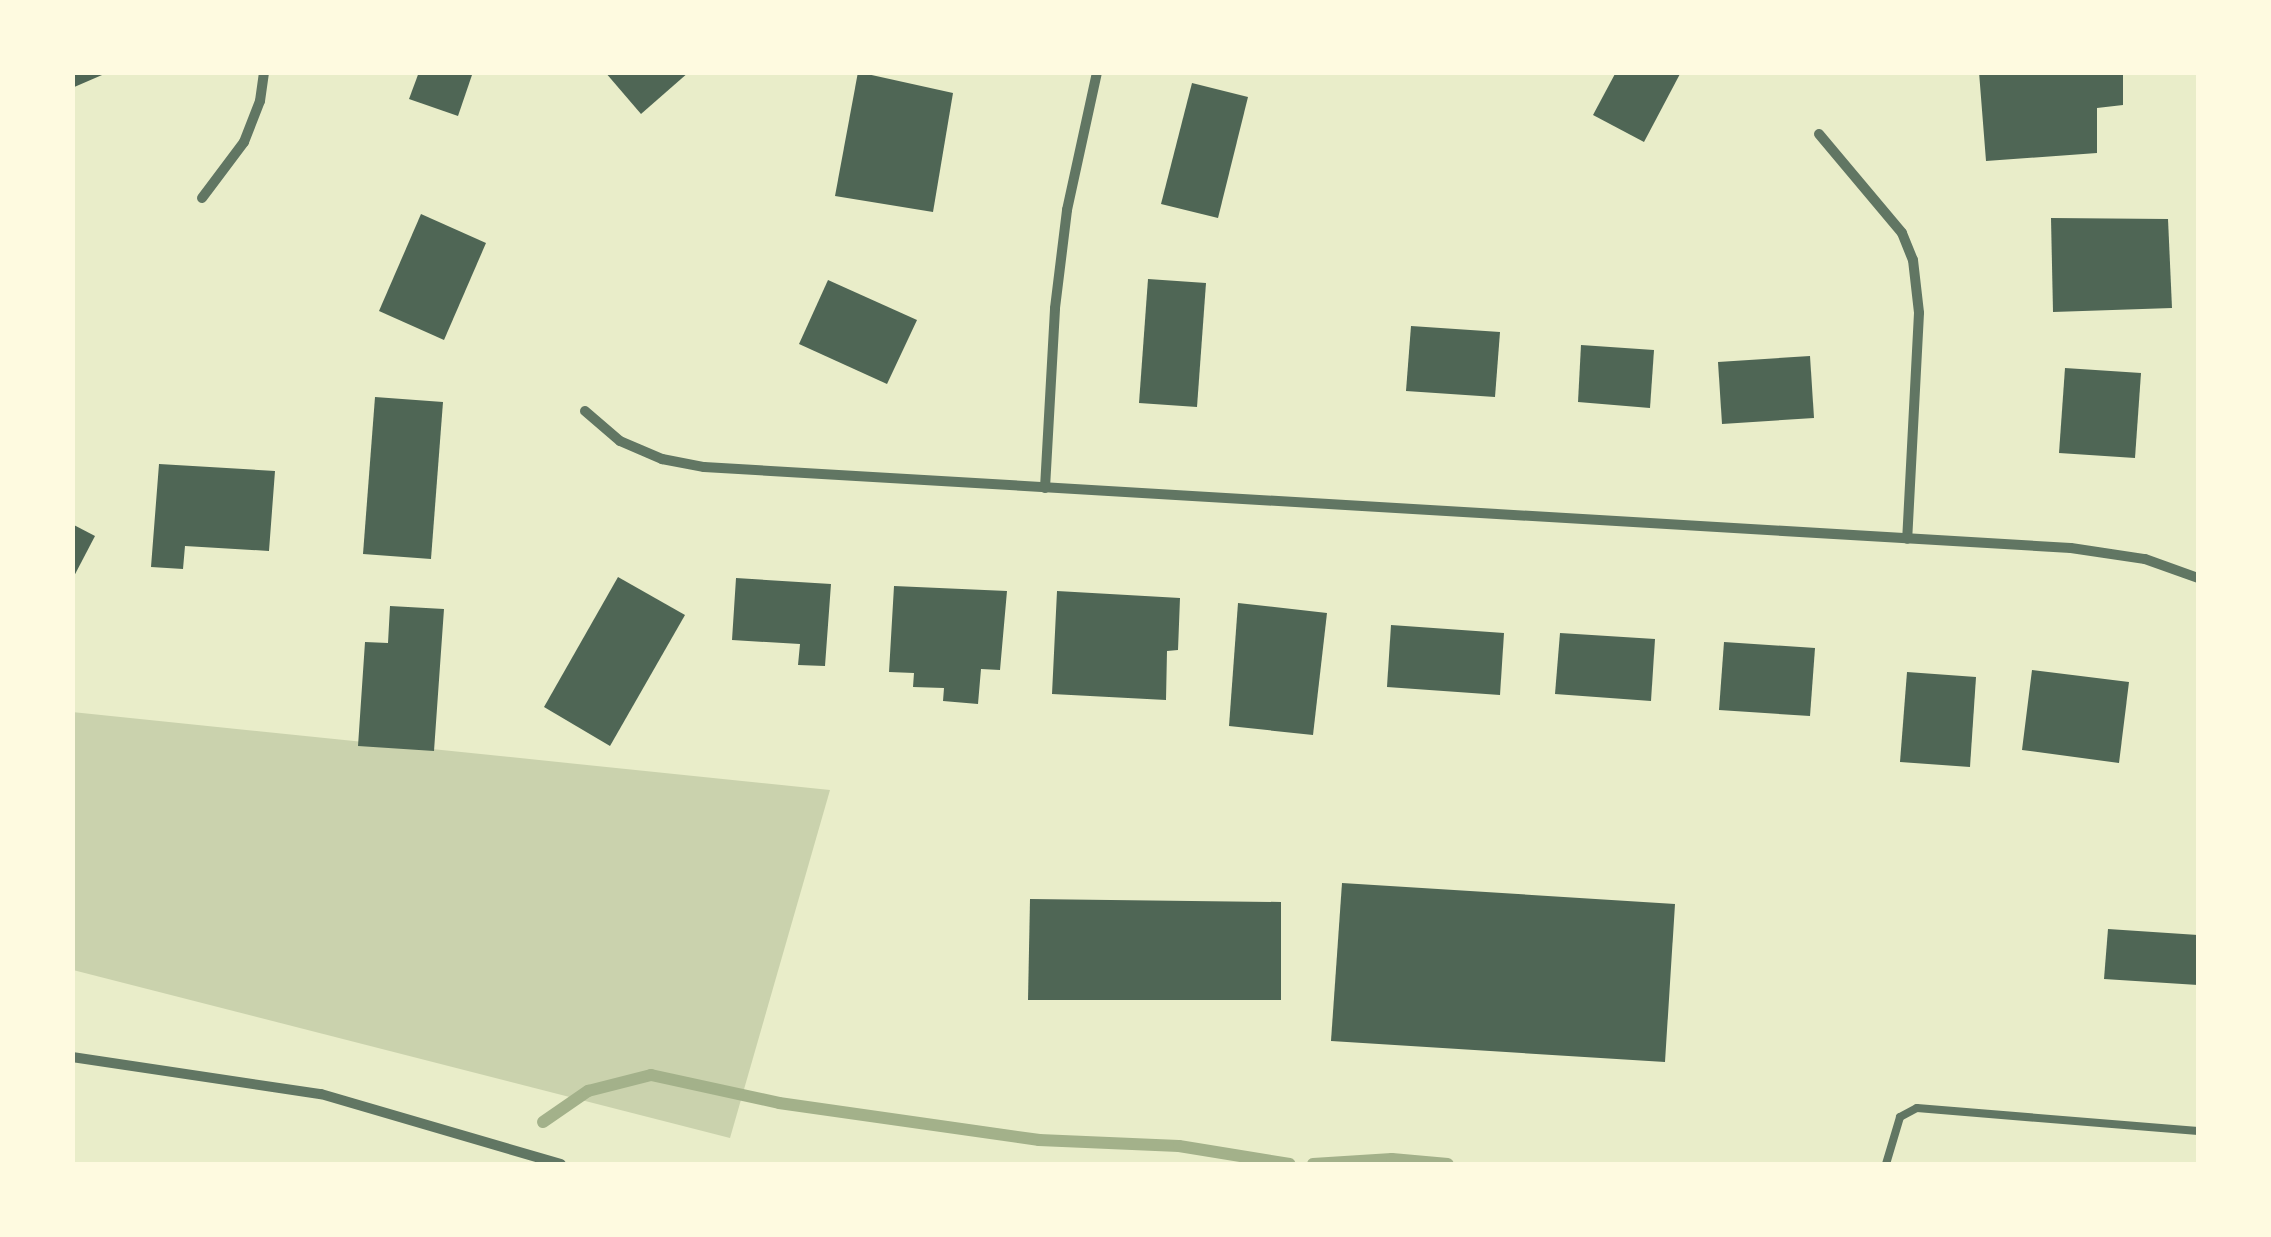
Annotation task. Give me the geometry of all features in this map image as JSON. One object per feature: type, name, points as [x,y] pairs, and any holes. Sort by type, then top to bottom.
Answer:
[{"type":"street","points":[[202,198],[244,142],[260,102],[264,72]]},
{"type":"street","points":[[1045,488],[1055,308],[1067,210],[1097,72]]},
{"type":"street","points":[[1819,134],[1902,233],[1913,260],[1919,313],[1907,538]]},
{"type":"street","points":[[584,412],[620,441],[662,460],[704,467],[2071,548],[2145,559],[2198,578]]},
{"type":"street","points":[[72,1057],[321,1094],[561,1164]]},
{"type":"lane","points":[[1886,1164],[1900,1118],[1917,1108],[2198,1131]]},
{"type":"green space","points":[[72,712],[830,790],[730,1138],[73,970]]},
{"type":"building","points":[[72,72],[109,72],[72,88]]},
{"type":"building","points":[[419,72],[473,72],[458,116],[409,99]]},
{"type":"building","points":[[605,72],[689,72],[641,114]]},
{"type":"building","points":[[858,72],[953,93],[933,212],[835,196]]},
{"type":"building","points":[[1616,72],[1681,72],[1644,142],[1593,115]]},
{"type":"building","points":[[1979,72],[2123,72],[2123,105],[2097,108],[2097,153],[1986,161]]},
{"type":"building","points":[[1192,83],[1248,97],[1218,218],[1161,204]]},
{"type":"building","points":[[421,214],[486,243],[444,340],[379,311]]},
{"type":"building","points":[[2051,218],[2168,219],[2172,308],[2053,312]]},
{"type":"building","points":[[1148,279],[1206,283],[1197,407],[1139,403]]},
{"type":"building","points":[[828,280],[917,320],[887,384],[799,344]]},
{"type":"building","points":[[1411,326],[1500,332],[1495,397],[1406,391]]},
{"type":"building","points":[[1581,345],[1654,350],[1650,408],[1578,402]]},
{"type":"building","points":[[1810,356],[1814,418],[1722,424],[1718,362]]},
{"type":"building","points":[[2065,368],[2141,373],[2135,458],[2059,453]]},
{"type":"building","points":[[375,397],[443,402],[431,559],[363,554]]},
{"type":"building","points":[[159,464],[275,471],[269,551],[185,546],[183,569],[151,567]]},
{"type":"building","points":[[72,524],[95,536],[72,580]]},
{"type":"building","points":[[618,577],[685,615],[610,746],[544,707]]},
{"type":"building","points":[[736,578],[831,584],[825,666],[798,665],[800,644],[732,640]]},
{"type":"building","points":[[894,586],[1007,591],[1000,670],[981,669],[978,704],[943,701],[944,688],[913,687],[914,673],[889,672]]},
{"type":"building","points":[[1057,591],[1180,598],[1178,650],[1167,651],[1166,700],[1052,694]]},
{"type":"building","points":[[1238,603],[1327,613],[1313,735],[1229,726]]},
{"type":"building","points":[[390,606],[444,609],[434,751],[358,746],[365,642],[388,643]]},
{"type":"building","points":[[1391,625],[1504,633],[1500,695],[1387,687]]},
{"type":"building","points":[[1560,633],[1655,639],[1651,701],[1555,694]]},
{"type":"building","points":[[1724,642],[1815,648],[1810,716],[1719,710]]},
{"type":"building","points":[[2032,670],[2129,682],[2119,763],[2022,750]]},
{"type":"building","points":[[1907,672],[1976,677],[1970,767],[1900,762]]},
{"type":"building","points":[[1342,883],[1675,904],[1665,1062],[1331,1041]]},
{"type":"building","points":[[1030,899],[1281,902],[1281,1000],[1028,1000]]},
{"type":"building","points":[[2108,929],[2198,935],[2198,985],[2104,979]]},
{"type":"waterway","points":[[543,1122],[588,1091],[651,1075],[779,1103],[1039,1140],[1179,1146],[1290,1164]]},
{"type":"waterway","points":[[1313,1164],[1392,1159],[1448,1164]]}]
